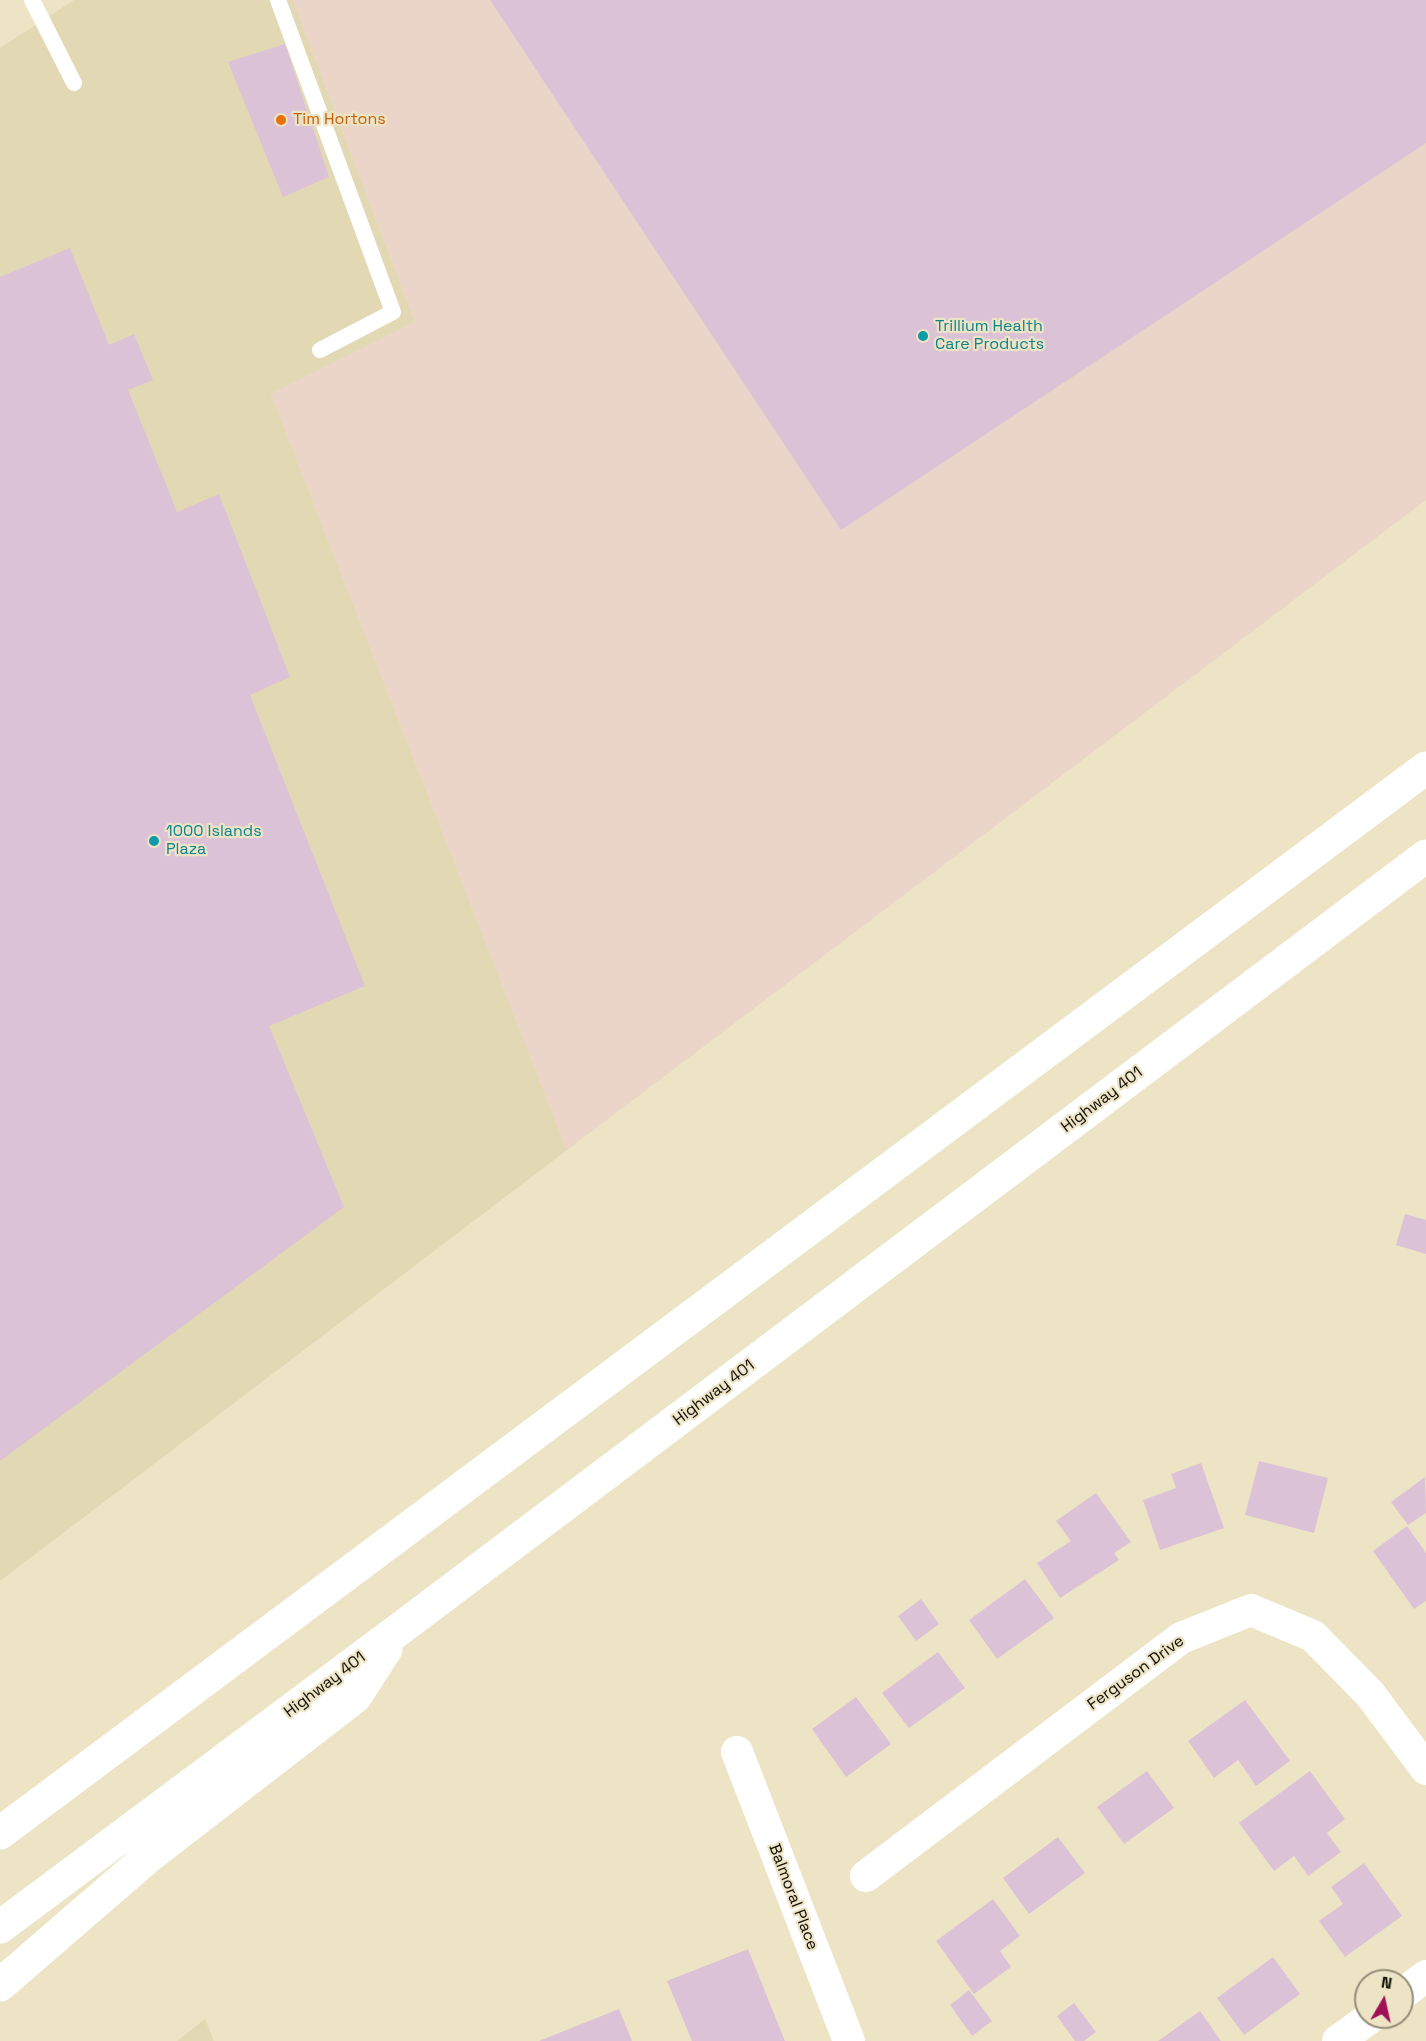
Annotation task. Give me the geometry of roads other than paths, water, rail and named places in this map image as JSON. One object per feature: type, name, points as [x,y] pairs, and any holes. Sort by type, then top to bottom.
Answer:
[{"type":"highway","points":[[0,1833],[1426,768]]},
{"type":"highway","name":"Highway 401","points":[[0,1927],[1426,856]]},
{"type":"highway","points":[[0,1985],[148,1857],[355,1697],[397,1631]]},
{"type":"highway","points":[[0,1805],[97,1761]]},
{"type":"street","name":"Ferguson Drive","points":[[866,1876],[1182,1638],[1251,1610],[1313,1636],[1370,1694],[1426,1769]]},
{"type":"street","name":"Balmoral Place","points":[[737,1752],[849,2041]]},
{"type":"street","points":[[1338,2041],[1354,2029]]},
{"type":"lane","points":[[32,0],[74,83]]},
{"type":"lane","points":[[279,0],[393,312],[320,350]]},
{"type":"place","name":"Tim Hortons","points":[[281,120]]},
{"type":"place","name":"Trillium Health Care Products","points":[[923,336]]},
{"type":"place","name":"1000 Islands Plaza","points":[[154,841]]}]
